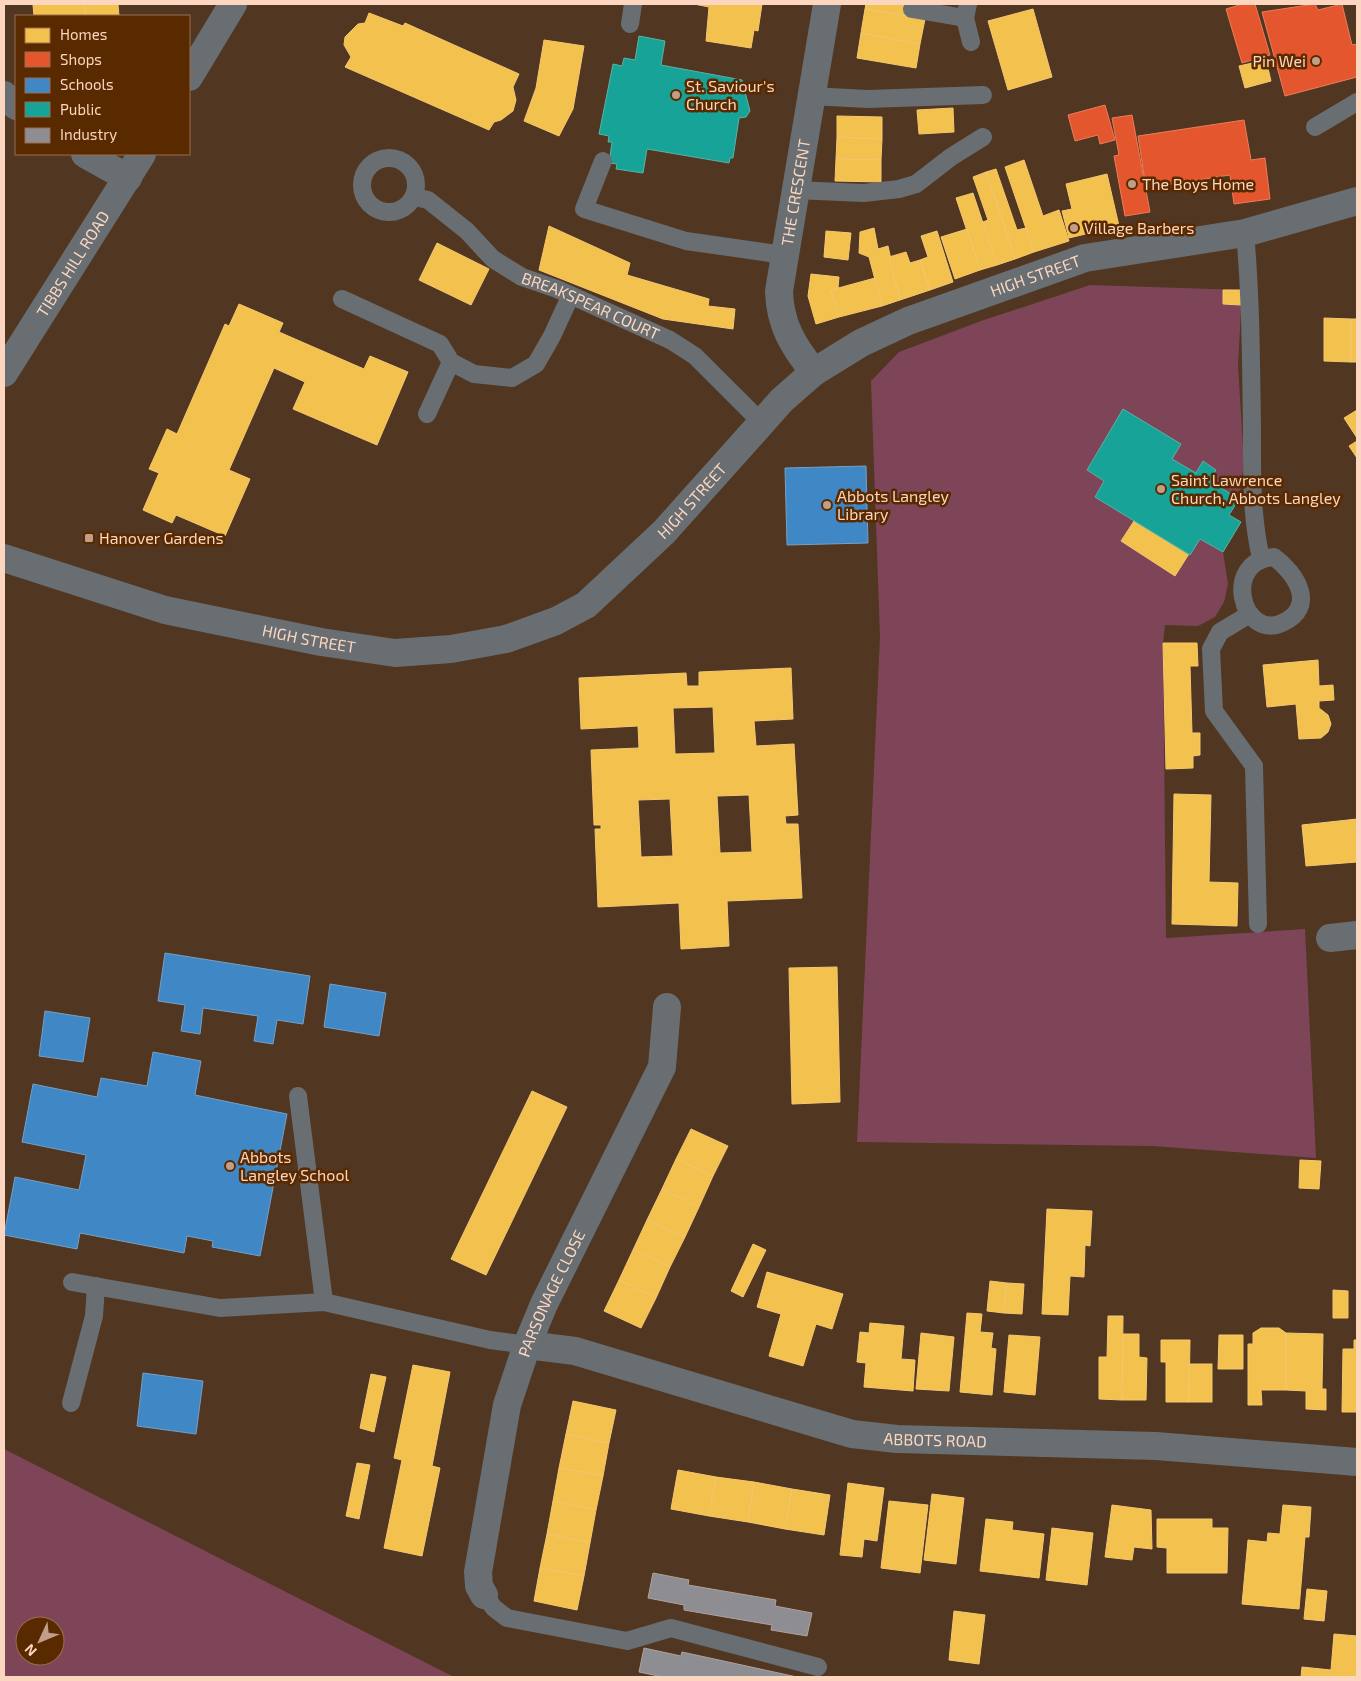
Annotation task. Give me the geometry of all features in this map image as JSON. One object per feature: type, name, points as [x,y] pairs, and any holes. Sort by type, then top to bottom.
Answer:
[{"type":"street","points":[[190,75],[233,4]]},
{"type":"street","name":"THE CRESCENT","points":[[814,372],[790,339],[781,316],[779,291],[794,190],[826,4]]},
{"type":"street","points":[[4,95],[15,105]]},
{"type":"street","points":[[87,155],[128,178]]},
{"type":"street","name":"TIBBS HILL ROAD","points":[[4,373],[141,155]]},
{"type":"street","name":"HIGH STREET","points":[[4,558],[165,610],[248,629],[395,653],[451,649],[506,639],[556,621],[586,605],[664,532],[761,422],[814,372],[861,343],[908,321],[1085,258],[1245,233],[1357,201]]},
{"type":"street","points":[[1330,938],[1357,936]]},
{"type":"street","name":"PARSONAGE CLOSE","points":[[484,1595],[479,1586],[478,1572],[507,1405],[527,1346],[544,1304],[662,1067],[667,1007]]},
{"type":"street","name":"ABBOTS ROAD","points":[[527,1346],[575,1351],[852,1434],[898,1439],[1156,1446],[1357,1462]]},
{"type":"lane","points":[[630,24],[633,4]]},
{"type":"lane","points":[[912,9],[967,11],[971,42]]},
{"type":"lane","points":[[810,96],[868,99],[983,95]]},
{"type":"lane","points":[[1315,127],[1357,102]]},
{"type":"lane","points":[[794,190],[864,193],[899,189],[916,184],[951,156],[983,137]]},
{"type":"lane","points":[[603,161],[584,209],[686,241],[784,255]]},
{"type":"lane","name":"BREAKSPEAR COURT","points":[[415,197],[428,200],[468,231],[494,259],[522,277],[557,289],[670,340],[695,356],[761,422]]},
{"type":"lane","points":[[1245,233],[1249,278],[1252,490],[1256,536],[1261,558]]},
{"type":"lane","points":[[342,299],[440,344],[451,362],[474,374],[512,378],[536,364],[552,336],[570,296]]},
{"type":"lane","points":[[427,414],[451,362]]},
{"type":"lane","points":[[1274,557],[1285,565],[1295,580],[1301,594],[1302,605],[1295,614],[1276,626],[1267,627],[1258,623],[1243,602],[1243,585],[1249,566],[1261,558],[1274,557]]},
{"type":"lane","points":[[1250,614],[1220,632],[1211,650],[1214,712],[1254,766],[1258,924]]},
{"type":"lane","points":[[298,1096],[324,1302]]},
{"type":"lane","points":[[72,1282],[220,1308],[324,1302],[490,1340],[527,1346]]},
{"type":"lane","points":[[71,1402],[94,1316],[96,1286]]},
{"type":"lane","points":[[484,1595],[494,1608],[507,1618],[626,1641],[671,1628],[818,1667]]},
{"type":"shaded area","points":[[1090,285],[1242,290],[1238,366],[1244,463],[1239,499],[1210,481],[1216,470],[1203,461],[1196,473],[1172,459],[1124,410],[1087,470],[1104,481],[1095,497],[1134,521],[1121,541],[1175,576],[1200,539],[1223,552],[1228,584],[1224,602],[1215,617],[1198,626],[1165,625],[1163,643],[1166,938],[1305,929],[1316,1158],[1153,1146],[857,1142],[880,637],[871,381],[899,352],[981,321]]},
{"type":"shaded area","points":[[4,1449],[454,1677],[4,1677]]},
{"type":"building: Homes","points":[[84,4],[86,15],[34,15],[33,5]]},
{"type":"building: Homes","points":[[84,4],[118,4],[119,15],[86,15]]},
{"type":"building: Homes","points":[[694,4],[762,4],[758,31],[754,30],[751,48],[706,41],[709,7]]},
{"type":"building: Homes","points":[[866,4],[913,4],[911,17],[865,9]]},
{"type":"building: Homes","points":[[865,9],[925,19],[920,44],[861,33]]},
{"type":"building: Homes","points":[[1033,9],[1052,77],[1008,90],[988,21]]},
{"type":"building: Homes","points":[[369,13],[403,26],[405,23],[519,74],[513,87],[516,100],[513,111],[501,120],[494,122],[489,130],[345,67],[351,57],[344,45],[345,37],[358,24],[365,23]]},
{"type":"building: Homes","points":[[861,33],[920,44],[916,68],[857,58]]},
{"type":"building: Homes","points":[[544,40],[584,46],[573,109],[559,136],[524,121],[536,88]]},
{"type":"building: Homes","points":[[1266,60],[1271,81],[1245,88],[1239,66]]},
{"type":"building: Homes","points":[[953,108],[954,132],[919,134],[917,110]]},
{"type":"building: Homes","points":[[837,116],[882,117],[882,139],[837,137]]},
{"type":"building: Homes","points":[[837,137],[882,139],[881,160],[836,159]]},
{"type":"building: Homes","points":[[836,159],[881,160],[881,182],[835,181]]},
{"type":"building: Homes","points":[[1024,160],[1043,216],[1059,210],[1069,241],[1034,252],[1005,167]]},
{"type":"building: Homes","points":[[996,169],[1017,230],[1026,228],[1034,252],[1015,259],[986,172]]},
{"type":"building: Homes","points":[[986,172],[1015,259],[997,265],[983,222],[988,220],[973,177]]},
{"type":"building: Homes","points":[[1107,174],[1119,226],[1069,238],[1062,211],[1072,209],[1066,184]]},
{"type":"building: Homes","points":[[973,193],[997,265],[980,270],[956,198]]},
{"type":"building: Homes","points":[[549,226],[630,263],[627,275],[709,299],[708,306],[735,309],[733,329],[663,319],[539,270]]},
{"type":"building: Homes","points":[[874,228],[878,249],[888,246],[900,300],[882,306],[869,257],[859,253],[860,232]]},
{"type":"building: Homes","points":[[967,229],[980,270],[955,279],[941,237]]},
{"type":"building: Homes","points":[[826,231],[851,233],[848,260],[824,257]]},
{"type":"building: Homes","points":[[937,231],[953,282],[930,290],[920,260],[928,257],[921,236]]},
{"type":"building: Homes","points":[[437,243],[489,269],[471,305],[419,280]]},
{"type":"building: Homes","points":[[906,252],[910,263],[920,260],[930,290],[900,300],[889,257]]},
{"type":"building: Homes","points":[[811,274],[839,277],[838,288],[831,290],[839,317],[816,324],[808,296]]},
{"type":"building: Homes","points":[[875,278],[882,306],[839,317],[831,290]]},
{"type":"building: Homes","points":[[1223,290],[1242,290],[1241,305],[1223,304]]},
{"type":"building: Homes","points":[[239,304],[283,323],[279,332],[364,369],[370,356],[408,372],[377,445],[293,409],[305,382],[274,368],[229,470],[250,479],[225,536],[176,515],[172,523],[143,510],[159,473],[149,469],[167,429],[177,434],[225,324],[229,326]]},
{"type":"building: Homes","points":[[1324,318],[1351,319],[1351,362],[1324,361]]},
{"type":"building: Homes","points":[[1351,319],[1357,319],[1357,362],[1351,362]]},
{"type":"building: Homes","points":[[1357,410],[1357,438],[1344,418]]},
{"type":"building: Homes","points":[[1357,441],[1357,458],[1349,446]]},
{"type":"building: Homes","points":[[1134,521],[1189,554],[1175,576],[1121,541]]},
{"type":"building: Homes","points":[[1163,643],[1197,643],[1198,666],[1190,666],[1192,733],[1200,733],[1200,755],[1193,756],[1193,768],[1166,769]]},
{"type":"building: Homes","points":[[1318,660],[1319,686],[1333,685],[1334,700],[1319,701],[1319,708],[1328,715],[1331,724],[1328,732],[1321,738],[1299,739],[1296,704],[1267,707],[1263,665]]},
{"type":"building: Homes","points":[[791,668],[793,719],[754,721],[756,746],[794,744],[798,815],[785,816],[786,824],[798,824],[802,898],[727,901],[729,946],[681,949],[679,903],[598,907],[595,829],[601,829],[601,825],[594,825],[591,750],[639,748],[638,726],[581,729],[579,678],[686,673],[687,686],[699,686],[699,672]],"holes":[[[713,707],[715,753],[675,754],[673,708]],[[749,795],[752,852],[720,853],[717,796]],[[670,799],[673,856],[641,857],[638,800]]]},
{"type":"building: Homes","points":[[1174,794],[1211,795],[1209,882],[1238,883],[1237,926],[1172,924]]},
{"type":"building: Homes","points":[[1357,819],[1357,862],[1306,866],[1302,825]]},
{"type":"building: Homes","points":[[837,967],[840,1102],[792,1104],[789,968]]},
{"type":"building: Homes","points":[[532,1091],[567,1107],[486,1275],[451,1259]]},
{"type":"building: Homes","points":[[691,1129],[728,1146],[713,1176],[676,1159]]},
{"type":"building: Homes","points":[[676,1159],[713,1176],[699,1207],[662,1189]]},
{"type":"building: Homes","points":[[1300,1160],[1321,1161],[1319,1189],[1299,1188]]},
{"type":"building: Homes","points":[[662,1189],[699,1207],[685,1237],[647,1220]]},
{"type":"building: Homes","points":[[1047,1209],[1092,1211],[1090,1246],[1085,1245],[1084,1277],[1070,1276],[1068,1315],[1042,1314]]},
{"type":"building: Homes","points":[[647,1220],[685,1237],[670,1267],[633,1250]]},
{"type":"building: Homes","points":[[753,1244],[766,1250],[743,1297],[731,1291]]},
{"type":"building: Homes","points":[[633,1250],[670,1267],[656,1298],[619,1280]]},
{"type":"building: Homes","points":[[767,1272],[843,1294],[832,1329],[816,1324],[803,1366],[769,1356],[781,1314],[757,1307]]},
{"type":"building: Homes","points":[[619,1280],[656,1298],[641,1328],[604,1311]]},
{"type":"building: Homes","points":[[990,1281],[1007,1283],[1004,1313],[987,1311]]},
{"type":"building: Homes","points":[[1007,1283],[1024,1284],[1022,1314],[1004,1313]]},
{"type":"building: Homes","points":[[1333,1290],[1348,1291],[1348,1318],[1333,1318]]},
{"type":"building: Homes","points":[[967,1313],[982,1314],[980,1332],[993,1333],[991,1348],[996,1349],[992,1395],[960,1392]]},
{"type":"building: Homes","points":[[1108,1316],[1123,1316],[1122,1400],[1099,1399],[1099,1357],[1107,1357]]},
{"type":"building: Homes","points":[[870,1323],[904,1326],[901,1359],[915,1360],[913,1391],[864,1387],[866,1363],[857,1362],[860,1332],[869,1333]]},
{"type":"building: Homes","points":[[1261,1328],[1279,1328],[1286,1333],[1286,1390],[1261,1390],[1262,1405],[1248,1405],[1248,1344],[1253,1344],[1253,1333]]},
{"type":"building: Homes","points":[[921,1333],[954,1337],[949,1391],[916,1389]]},
{"type":"building: Homes","points":[[1286,1333],[1323,1334],[1322,1389],[1326,1389],[1326,1410],[1306,1409],[1306,1391],[1286,1390]]},
{"type":"building: Homes","points":[[1123,1334],[1139,1334],[1139,1357],[1147,1358],[1146,1400],[1122,1400]]},
{"type":"building: Homes","points":[[1009,1335],[1040,1337],[1035,1395],[1004,1392]]},
{"type":"building: Homes","points":[[1219,1335],[1243,1335],[1243,1369],[1218,1369]]},
{"type":"building: Homes","points":[[1161,1340],[1190,1340],[1189,1402],[1166,1402],[1166,1362],[1161,1362]]},
{"type":"building: Homes","points":[[1354,1340],[1357,1340],[1357,1412],[1342,1412],[1343,1349],[1354,1349]]},
{"type":"building: Homes","points":[[1189,1364],[1212,1364],[1212,1402],[1189,1402]]},
{"type":"building: Homes","points":[[413,1365],[450,1372],[432,1466],[440,1468],[422,1556],[384,1548],[402,1460],[394,1458]]},
{"type":"building: Homes","points":[[371,1374],[386,1377],[374,1432],[360,1428]]},
{"type":"building: Homes","points":[[573,1401],[616,1410],[609,1443],[566,1434]]},
{"type":"building: Homes","points":[[566,1434],[609,1443],[603,1476],[559,1468]]},
{"type":"building: Homes","points":[[357,1463],[370,1465],[359,1519],[346,1516]]},
{"type":"building: Homes","points":[[559,1468],[603,1476],[596,1510],[553,1501]]},
{"type":"building: Homes","points":[[678,1470],[716,1477],[709,1516],[671,1509]]},
{"type":"building: Homes","points":[[716,1477],[754,1482],[748,1522],[709,1516]]},
{"type":"building: Homes","points":[[754,1482],[792,1489],[785,1529],[748,1522]]},
{"type":"building: Homes","points":[[848,1483],[884,1488],[877,1541],[864,1539],[862,1557],[840,1555]]},
{"type":"building: Homes","points":[[792,1489],[830,1495],[824,1535],[785,1529]]},
{"type":"building: Homes","points":[[932,1494],[964,1498],[956,1564],[924,1560]]},
{"type":"building: Homes","points":[[553,1501],[596,1510],[590,1543],[547,1534]]},
{"type":"building: Homes","points":[[889,1501],[928,1505],[920,1573],[881,1568]]},
{"type":"building: Homes","points":[[1112,1505],[1151,1510],[1152,1549],[1134,1547],[1132,1560],[1105,1557]]},
{"type":"building: Homes","points":[[1283,1505],[1311,1507],[1309,1537],[1305,1537],[1299,1609],[1242,1604],[1248,1540],[1267,1542],[1268,1533],[1280,1534]]},
{"type":"building: Homes","points":[[986,1519],[1013,1522],[1012,1530],[1044,1534],[1039,1578],[980,1571]]},
{"type":"building: Homes","points":[[1157,1519],[1212,1519],[1212,1528],[1228,1528],[1227,1573],[1167,1573],[1167,1548],[1157,1547]]},
{"type":"building: Homes","points":[[1052,1528],[1093,1533],[1087,1585],[1046,1580]]},
{"type":"building: Homes","points":[[547,1534],[590,1543],[584,1576],[540,1568]]},
{"type":"building: Homes","points":[[540,1568],[584,1576],[577,1610],[534,1601]]},
{"type":"building: Homes","points":[[1307,1589],[1327,1591],[1324,1621],[1304,1619]]},
{"type":"building: Homes","points":[[954,1611],[985,1615],[979,1664],[949,1660]]},
{"type":"building: Homes","points":[[1334,1634],[1357,1636],[1357,1677],[1301,1677],[1302,1667],[1331,1670]]},
{"type":"building: Shops","points":[[1243,4],[1255,4],[1270,55],[1242,63],[1226,9]]},
{"type":"building: Shops","name":"Pin Wei","points":[[1315,4],[1318,10],[1342,4],[1352,45],[1357,44],[1357,77],[1285,96],[1262,12]]},
{"type":"building: Shops","points":[[1105,105],[1115,140],[1100,144],[1098,135],[1075,141],[1068,115]]},
{"type":"building: Shops","name":"The Boys Home","points":[[1132,115],[1150,212],[1125,216],[1114,156],[1119,155],[1112,118]]},
{"type":"building: Shops","points":[[1244,120],[1251,160],[1265,158],[1270,199],[1234,204],[1230,175],[1146,188],[1138,136]]},
{"type":"building: Schools","name":"Abbots Langley Library","points":[[866,466],[868,543],[787,545],[785,468]]},
{"type":"building: Schools","points":[[165,953],[310,976],[303,1024],[277,1020],[273,1044],[254,1041],[258,1016],[203,1008],[200,1034],[181,1031],[185,1005],[158,1001]]},
{"type":"building: Schools","points":[[330,984],[386,993],[379,1036],[324,1027]]},
{"type":"building: Schools","points":[[45,1011],[90,1018],[83,1062],[39,1056]]},
{"type":"building: Schools","points":[[153,1052],[201,1061],[195,1095],[287,1114],[260,1256],[212,1247],[213,1241],[187,1236],[184,1253],[80,1233],[77,1249],[4,1235],[15,1177],[79,1190],[86,1155],[22,1142],[33,1084],[97,1097],[101,1078],[147,1086]]},
{"type":"building: Schools","points":[[143,1373],[203,1381],[196,1434],[137,1426]]},
{"type":"building: Public","name":"St. Saviour's Church","points":[[639,36],[665,41],[661,65],[742,80],[750,111],[746,117],[739,118],[733,158],[730,158],[729,163],[647,149],[643,173],[616,169],[617,164],[609,163],[612,142],[608,142],[609,136],[599,134],[613,64],[622,66],[624,58],[635,60]]},
{"type":"building: Public","name":"Saint Lawrence Church, Abbots Langley","points":[[1123,409],[1181,444],[1172,459],[1196,473],[1203,461],[1216,470],[1210,481],[1239,499],[1229,515],[1241,522],[1223,552],[1200,539],[1190,555],[1095,497],[1104,481],[1087,470]]},
{"type":"building: Industry","points":[[653,1573],[689,1580],[688,1585],[776,1600],[775,1606],[812,1613],[807,1636],[771,1630],[772,1625],[684,1610],[684,1605],[648,1598]]},
{"type":"building: Industry","points":[[644,1648],[681,1656],[682,1652],[797,1677],[663,1677],[639,1672]]},
{"type":"place","name":"Pin Wei","points":[[1316,61]]},
{"type":"place","name":"St. Saviour's Church","points":[[676,95]]},
{"type":"place","name":"The Boys Home","points":[[1132,184]]},
{"type":"place","name":"Village Barbers","points":[[1074,228]]},
{"type":"place","name":"Saint Lawrence Church, Abbots Langley","points":[[1161,489]]},
{"type":"place","name":"Abbots Langley Library","points":[[827,505]]},
{"type":"place","name":"Hanover Gardens","points":[[89,538]]},
{"type":"place","name":"Abbots Langley School","points":[[230,1166]]}]
